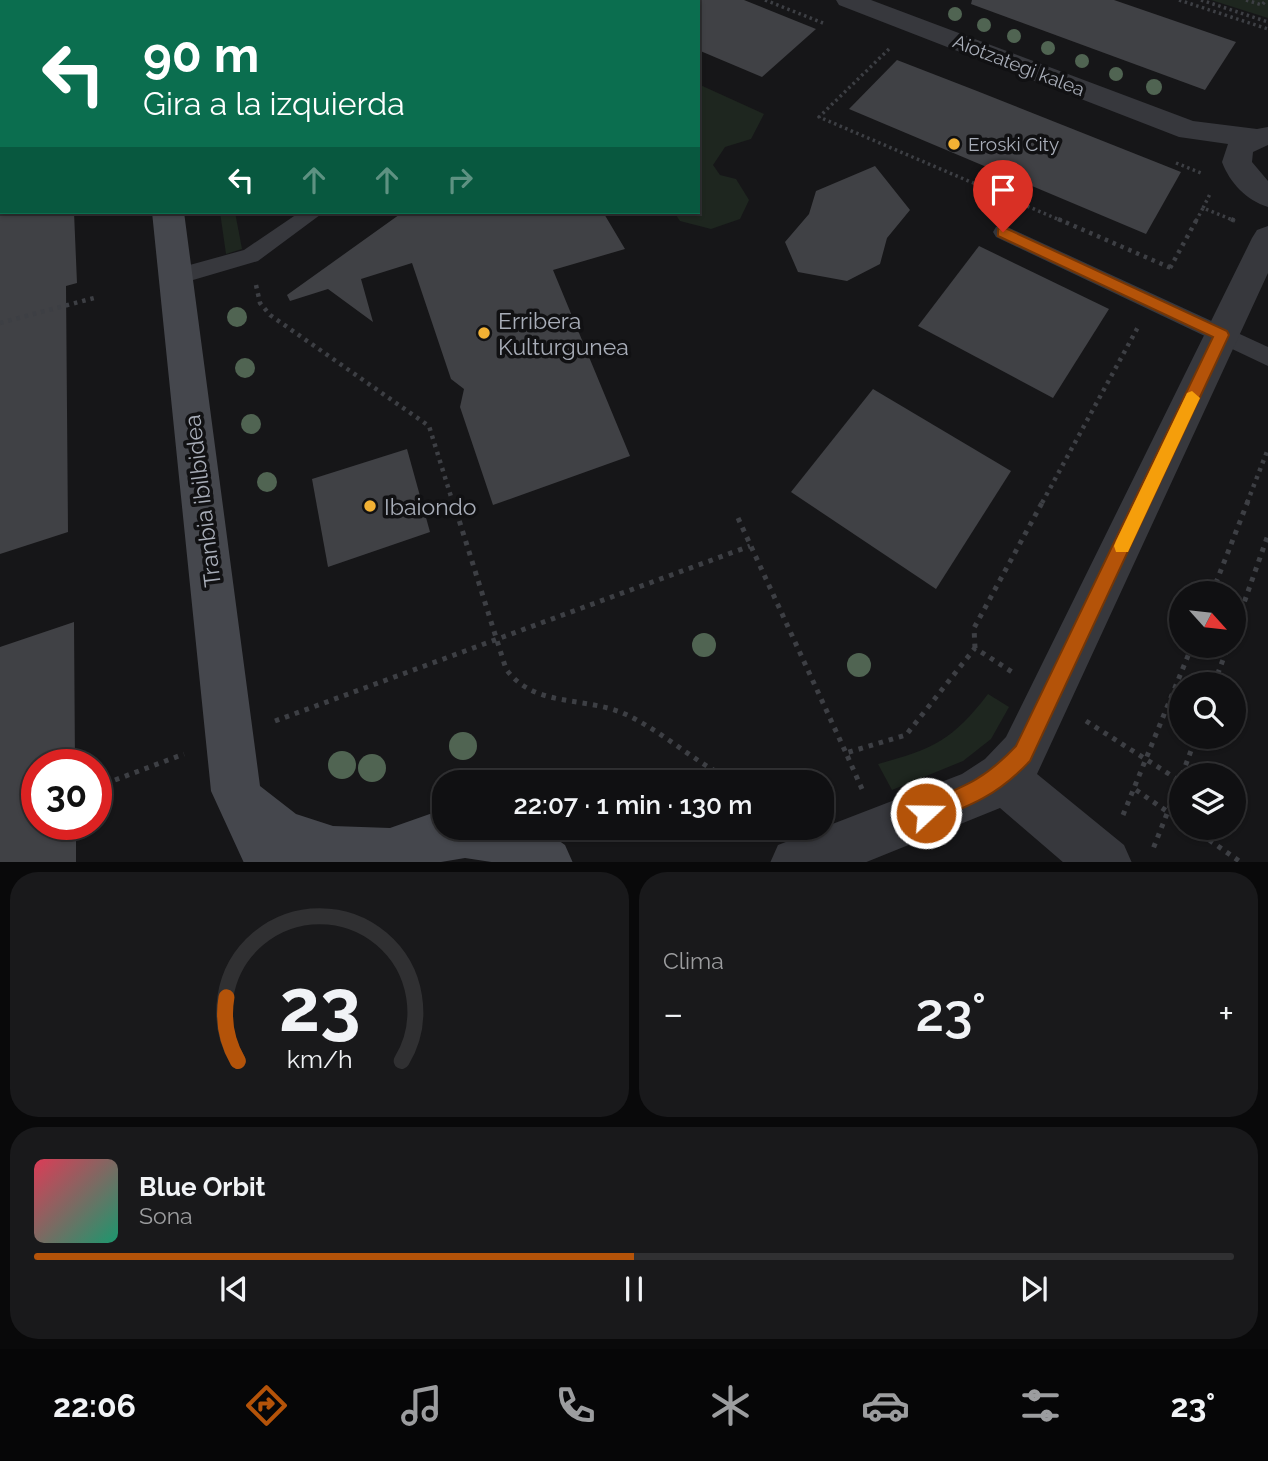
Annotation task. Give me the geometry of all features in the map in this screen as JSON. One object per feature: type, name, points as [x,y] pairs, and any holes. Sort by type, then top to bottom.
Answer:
[{"type":"main road","name":"Tranbia ibilbidea","points":[[168,214],[236,791],[272,862]]},
{"type":"main road","points":[[236,791],[254,813],[276,830],[301,844],[329,853],[386,858],[430,837],[468,831],[505,837],[539,855],[546,862]]},
{"type":"street","name":"Aiotzategi kalea","points":[[860,2],[1189,130],[1217,148],[1253,184]]},
{"type":"street","name":"Aiotzategi kalea","points":[[1189,130],[1262,137]]},
{"type":"street","points":[[1262,137],[1238,150],[1236,159],[1253,184],[1268,215]]},
{"type":"street","points":[[799,862],[978,793],[1002,776],[1023,754],[1268,238]]},
{"type":"street","points":[[1002,776],[1040,811],[1118,861]]},
{"type":"lane","points":[[176,277],[251,256],[311,214]]},
{"type":"lane","points":[[1003,232],[1268,357]]},
{"type":"path","points":[[1179,0],[1268,29]]},
{"type":"path","points":[[1200,0],[1268,22]]},
{"type":"path","points":[[1246,0],[1262,5],[1266,1]]},
{"type":"path","points":[[914,25],[819,117],[1171,268]]},
{"type":"path","points":[[1171,161],[1206,175]]},
{"type":"path","points":[[1203,208],[1213,189]]},
{"type":"path","points":[[251,256],[260,303],[270,315],[429,426],[506,669],[514,684],[523,690],[583,700],[628,714],[712,770]]},
{"type":"path","points":[[0,323],[94,298]]},
{"type":"path","points":[[846,754],[906,736],[975,648],[974,628],[1152,302]]},
{"type":"path","points":[[1217,581],[1268,449]]},
{"type":"path","points":[[738,518],[881,830]]},
{"type":"path","points":[[1246,597],[1268,535]]},
{"type":"path","points":[[115,780],[750,546]]},
{"type":"path","points":[[975,648],[1169,772]]},
{"type":"path","points":[[1118,861],[1135,790],[1187,658]]},
{"type":"path","points":[[1118,861],[1168,812],[1135,790]]},
{"type":"path","points":[[1209,840],[1241,862]]},
{"type":"shaded area","points":[[1211,0],[1268,0],[1268,18]]},
{"type":"shaded area","points":[[700,85],[764,114],[751,139],[725,147],[713,165],[720,175],[736,179],[749,200],[740,219],[711,229],[680,221],[675,214],[700,214]]},
{"type":"shaded area","points":[[220,214],[235,214],[242,249],[226,254]]},
{"type":"shaded area","points":[[988,694],[1009,707],[991,739],[963,761],[892,790],[878,764],[940,741],[964,722]]},
{"type":"building","points":[[700,0],[744,0],[816,29],[762,77],[700,51]]},
{"type":"building","points":[[972,0],[1114,0],[1236,42],[1205,90],[971,4]]},
{"type":"building","points":[[897,60],[1181,172],[1146,234],[849,109]]},
{"type":"building","points":[[875,166],[910,210],[887,238],[880,264],[847,281],[798,272],[785,242],[809,214],[816,191]]},
{"type":"building","points":[[0,214],[74,214],[77,283],[66,286],[68,532],[0,554]]},
{"type":"building","name":"Erribera Kulturgunea","points":[[400,214],[604,214],[625,249],[553,270],[630,456],[493,505],[460,407],[464,389],[451,379],[412,263],[361,279],[373,322],[328,289],[290,301],[287,295]]},
{"type":"building","points":[[979,246],[1109,309],[1053,398],[918,326]]},
{"type":"building","points":[[873,389],[1011,471],[936,589],[791,492]]},
{"type":"building","name":"Ibaiondo","points":[[407,449],[430,532],[328,567],[312,479]]},
{"type":"building","points":[[74,622],[75,749],[21,749],[21,840],[76,840],[76,862],[0,862],[0,647]]},
{"type":"slow traffic","points":[[1122,546],[1192,398]]},
{"type":"place","name":"Eroski City","points":[[954,144]]},
{"type":"place","name":"Erribera Kulturgunea","points":[[484,333]]},
{"type":"place","name":"Ibaiondo","points":[[370,506]]},
{"type":"route","points":[[926,813],[978,793],[1002,776],[1023,754],[1222,335],[1003,232]]}]
